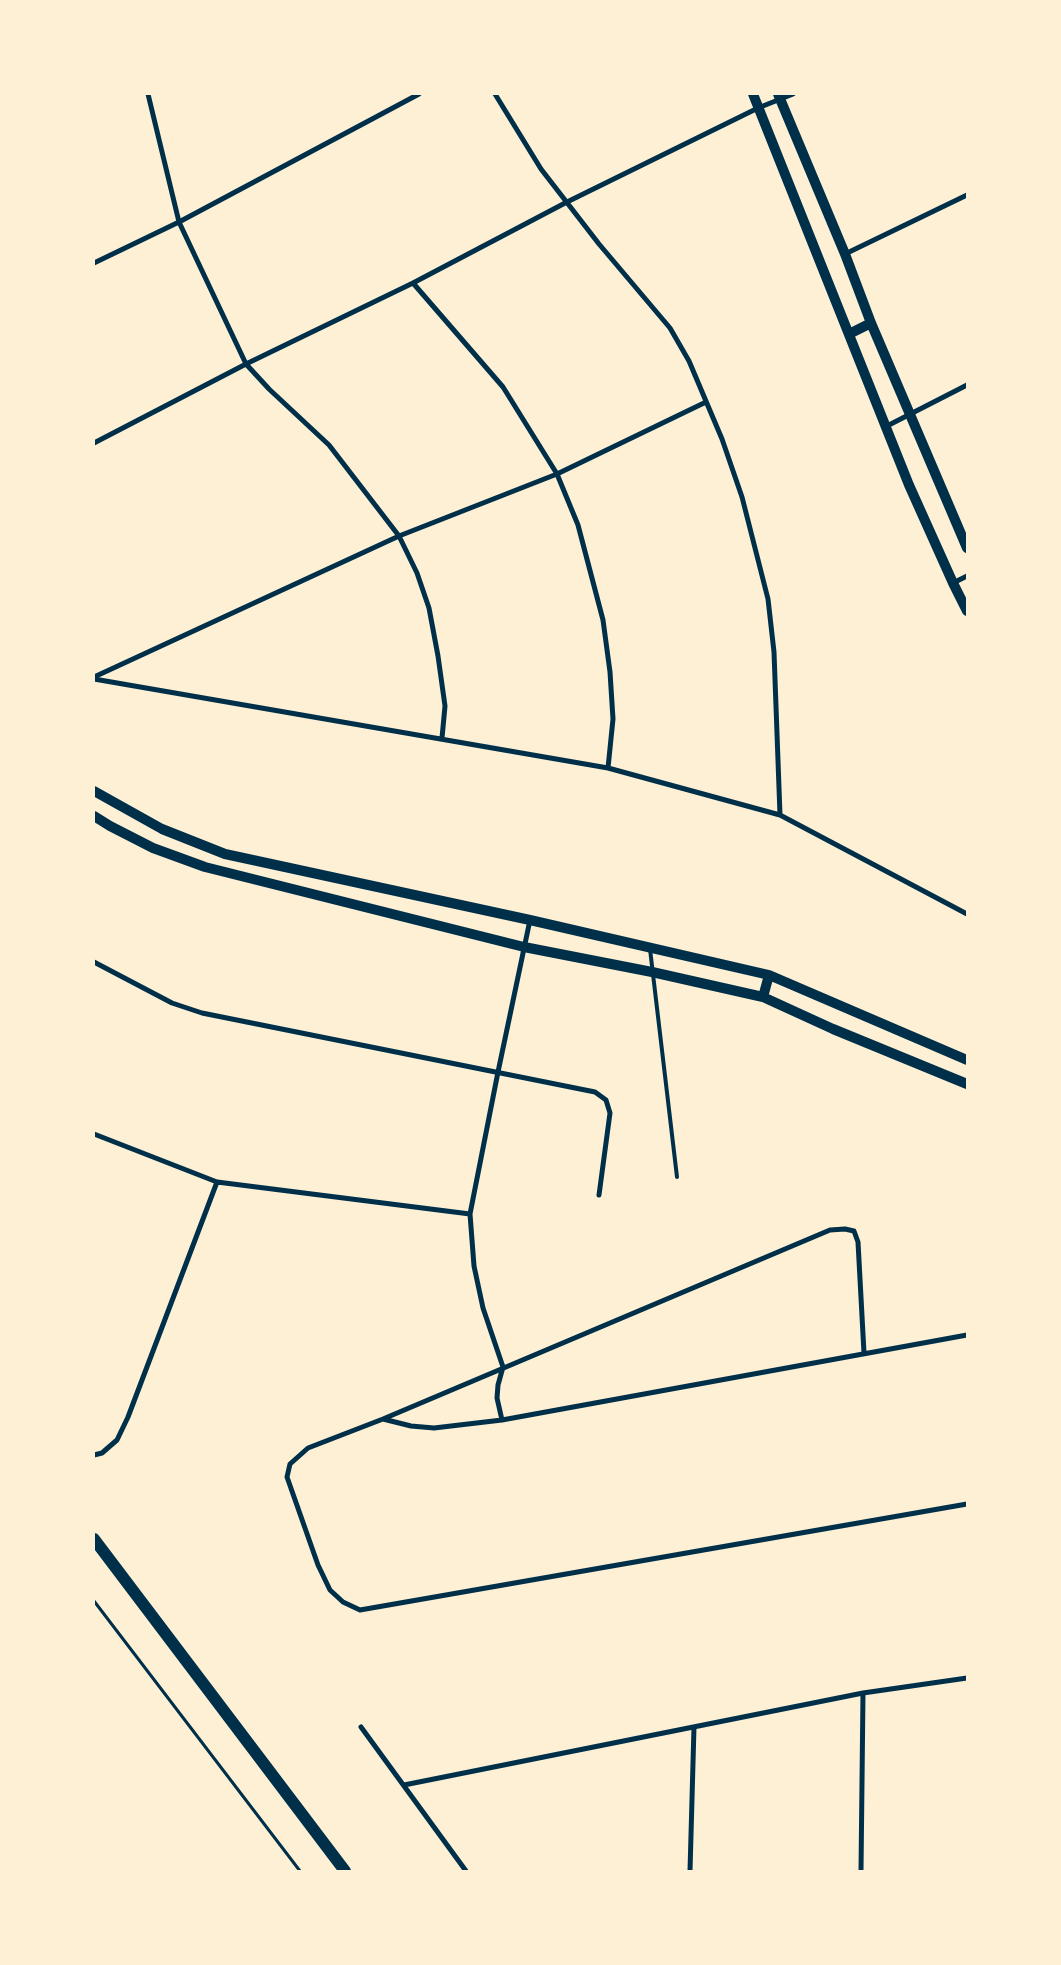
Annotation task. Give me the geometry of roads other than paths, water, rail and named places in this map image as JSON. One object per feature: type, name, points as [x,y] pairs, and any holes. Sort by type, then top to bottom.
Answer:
[{"type":"main road","points":[[753,94],[886,427],[953,584],[967,611]]},
{"type":"main road","points":[[779,96],[845,254],[871,323],[967,548]]},
{"type":"main road","points":[[849,334],[871,323]]},
{"type":"main road","points":[[94,791],[162,829],[225,854],[530,920],[769,975],[967,1060]]},
{"type":"main road","points":[[94,816],[153,848],[205,867],[524,947],[652,972],[763,997],[833,1029],[967,1084]]},
{"type":"main road","points":[[763,997],[769,975]]},
{"type":"main road","points":[[94,1539],[345,1871]]},
{"type":"street","points":[[148,94],[179,222],[246,364],[269,389],[329,445],[399,536],[417,573],[429,608],[438,656],[445,706],[442,738]]},
{"type":"street","points":[[94,263],[179,222],[420,94]]},
{"type":"street","points":[[495,94],[541,170],[599,244],[670,328],[689,361],[722,438],[742,497],[768,599],[774,652],[780,815]]},
{"type":"street","points":[[94,443],[246,364],[413,283],[567,202],[779,96],[794,94]]},
{"type":"street","points":[[845,254],[967,195]]},
{"type":"street","points":[[413,283],[503,387],[558,474],[578,525],[603,620],[610,672],[613,719],[608,768]]},
{"type":"street","points":[[886,427],[967,385]]},
{"type":"street","points":[[94,678],[399,536],[558,474],[706,402]]},
{"type":"street","points":[[953,584],[967,576]]},
{"type":"street","points":[[94,678],[608,768],[780,815],[967,914]]},
{"type":"street","points":[[502,1420],[497,1398],[503,1367],[483,1308],[474,1266],[470,1214],[530,920]]},
{"type":"street","points":[[94,962],[172,1003],[202,1013],[595,1092],[606,1100],[610,1112],[598,1195]]},
{"type":"street","points":[[94,1134],[217,1182],[470,1214]]},
{"type":"street","points":[[94,1456],[102,1453],[117,1440],[128,1417],[217,1182]]},
{"type":"street","points":[[864,1353],[858,1242],[854,1232],[845,1229],[830,1230],[383,1419],[308,1448],[290,1464],[287,1477],[318,1564],[330,1590],[343,1602],[360,1610],[967,1504]]},
{"type":"street","points":[[383,1419],[411,1426],[434,1428],[502,1420],[967,1335]]},
{"type":"street","points":[[404,1785],[863,1693],[967,1678]]},
{"type":"street","points":[[861,1871],[863,1693]]},
{"type":"street","points":[[361,1727],[466,1871]]},
{"type":"street","points":[[690,1871],[694,1727]]},
{"type":"lane","points":[[650,948],[677,1178]]}]
